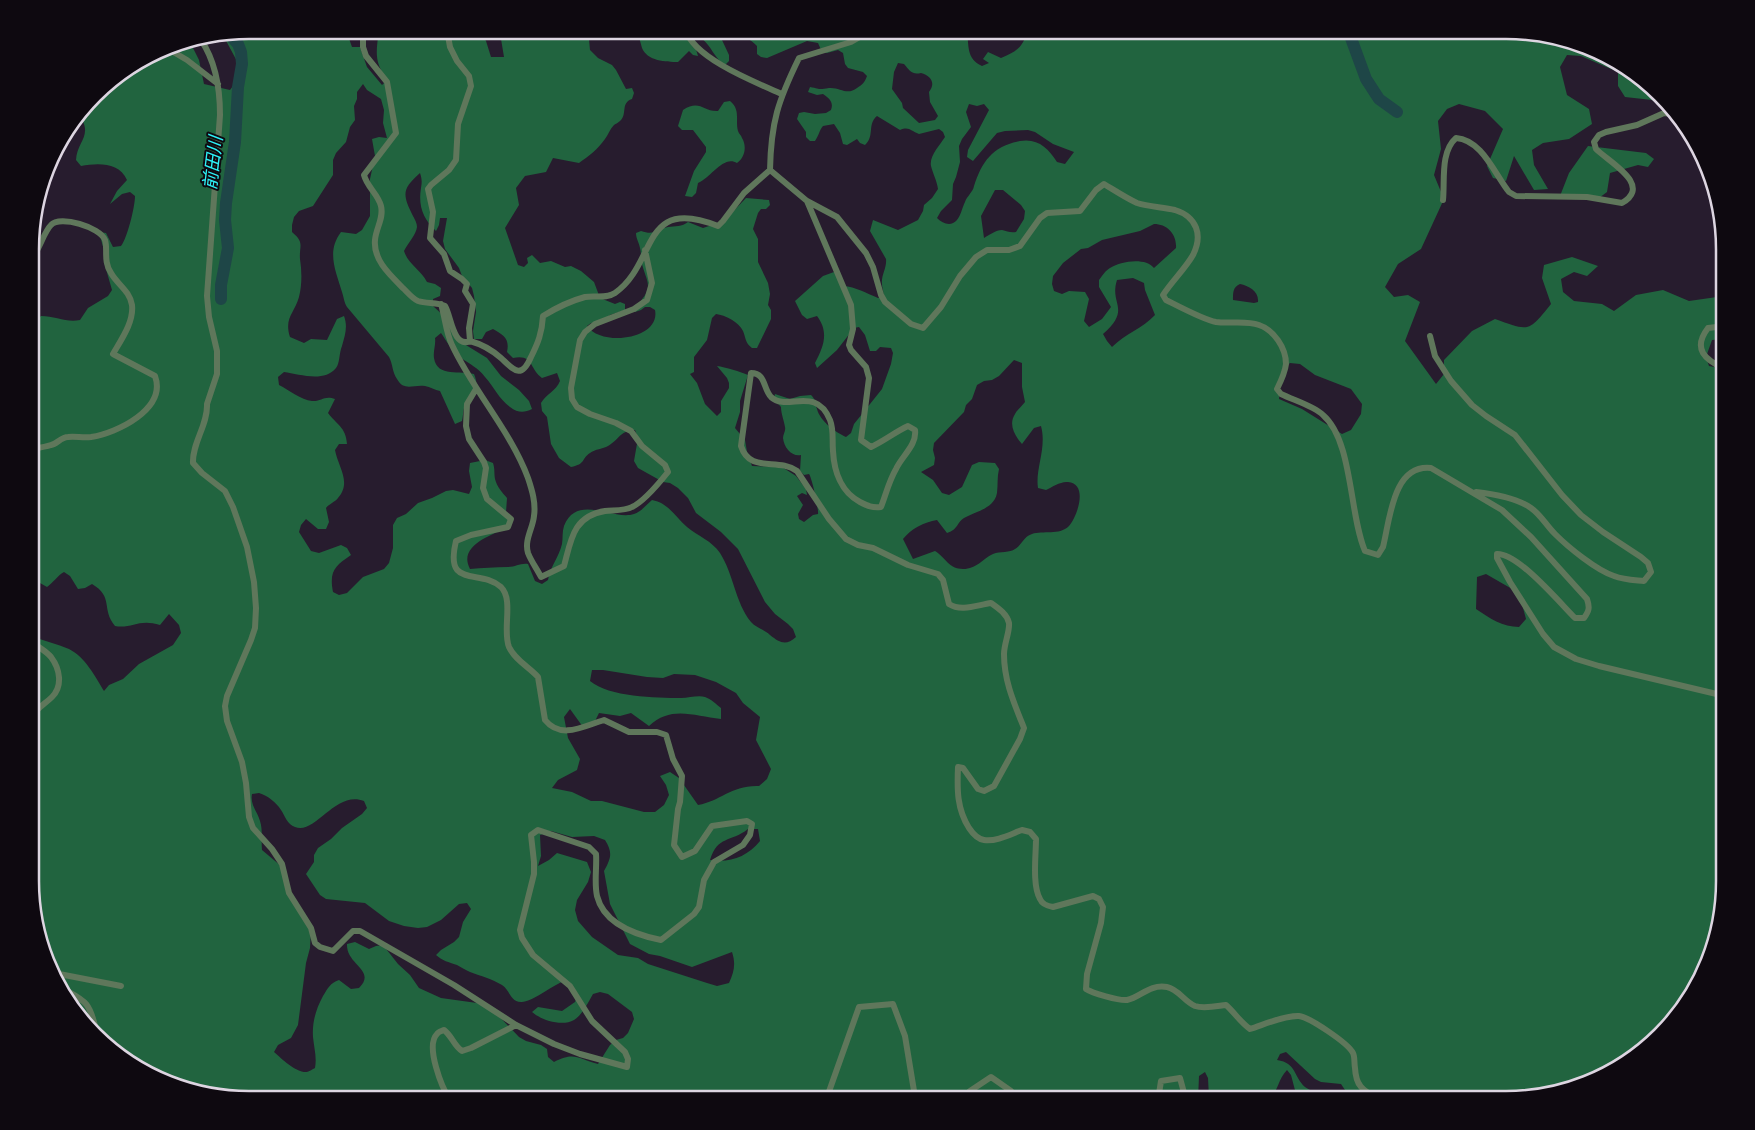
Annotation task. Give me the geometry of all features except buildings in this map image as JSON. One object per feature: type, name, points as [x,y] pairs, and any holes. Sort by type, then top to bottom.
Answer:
[{"type":"street","points":[[363,39],[366,56],[387,82],[396,133],[364,175],[366,183],[382,207],[381,221],[375,238],[375,251],[389,274],[413,298],[419,301],[442,304],[447,308],[455,334],[459,340],[466,343],[470,340]]},
{"type":"street","points":[[448,39],[450,48],[457,61],[469,76],[470,86],[458,124],[456,160],[449,170],[428,189],[433,212],[430,238],[444,254],[450,271],[462,278],[467,284],[465,292],[473,304],[469,328],[470,340]]},
{"type":"street","points":[[691,39],[717,62],[750,80],[782,94]]},
{"type":"street","points":[[470,340],[490,349],[511,369],[520,371],[525,369],[542,332],[543,316],[556,308],[585,297],[614,294],[626,284],[654,233],[663,224],[686,218],[701,219],[718,226],[724,221],[744,193],[770,170],[772,126],[782,94],[799,58],[856,39]]},
{"type":"street","points":[[203,44],[211,59],[220,95],[207,296],[216,352],[217,374],[207,404],[193,463],[202,473],[225,491],[233,507],[247,548],[254,582],[256,608],[254,628],[251,640],[227,696],[225,706],[227,721],[242,762],[249,817],[253,828],[272,849],[282,864],[289,893],[311,928],[315,943],[320,947],[333,951],[353,931],[360,931],[454,985],[516,1025],[554,1044],[580,1054],[627,1067],[628,1059],[625,1052],[592,1021],[570,986],[533,955],[522,938],[520,930],[534,874],[530,839],[532,833],[538,830],[589,847],[596,854],[597,896],[605,913],[623,927],[642,936],[661,940],[694,914],[699,907],[704,880],[714,862],[743,845],[750,835],[752,824],[747,821],[712,826],[695,851],[682,857],[674,845],[682,776],[673,759],[666,735],[657,732],[629,732],[604,720],[568,731],[559,731],[545,720],[538,677],[517,659],[511,652],[508,644],[506,633],[507,605],[502,588],[492,582],[466,576],[459,572],[453,563],[456,541],[471,535],[508,527],[511,519],[487,499],[484,488],[486,468],[469,439],[466,426],[467,404],[476,389]]},
{"type":"street","points":[[175,53],[218,84]]},
{"type":"street","points":[[1444,200],[1446,152],[1456,138],[1464,139],[1475,145],[1509,192],[1516,196],[1587,197],[1622,202],[1632,195],[1631,178],[1596,149],[1594,142],[1599,135],[1606,132],[1637,125],[1667,114]]},
{"type":"street","points":[[770,170],[807,201],[837,217],[866,253],[885,302],[911,324],[923,328],[941,307],[960,276],[976,257],[987,250],[1009,250],[1020,246],[1040,218],[1047,213],[1080,211],[1096,190],[1104,184],[1138,203],[1176,211],[1193,221],[1197,226],[1198,242],[1193,254],[1163,295],[1166,300],[1215,322],[1245,322],[1260,325],[1274,334],[1280,343],[1286,362],[1284,374],[1277,389],[1281,394],[1321,413],[1332,425],[1338,438],[1348,475],[1359,537],[1364,551],[1378,555],[1383,547],[1397,490],[1404,477],[1422,467],[1431,468],[1502,510],[1531,537],[1587,599],[1590,606],[1584,618],[1574,618],[1532,575],[1513,559],[1503,554],[1497,554],[1497,558],[1510,582],[1543,634],[1554,647],[1576,659],[1599,666],[1716,694]]},
{"type":"street","points":[[807,201],[851,305],[853,328],[851,350],[866,367],[870,378],[861,440],[871,447],[896,431],[908,426],[916,430],[916,435],[912,446],[895,469],[881,507],[872,508],[854,499],[838,478],[830,420],[820,406],[804,400],[780,402],[771,397],[761,377],[756,373],[751,373],[741,446],[744,455],[755,462],[791,466],[797,471],[829,519],[846,539],[858,545],[873,548],[908,565],[938,574],[943,580],[948,604],[954,608],[992,603],[1006,616],[1009,624],[1004,644],[1004,667],[1009,691],[1024,728],[1020,739],[994,786],[984,792],[978,788],[963,768],[958,767],[958,803],[963,819],[973,834],[983,840],[993,840],[1022,830],[1034,835],[1036,839],[1036,886],[1040,900],[1046,906],[1093,896],[1099,900],[1102,907],[1101,923],[1086,974],[1086,989],[1091,992],[1126,1000],[1150,988],[1168,987],[1194,1006],[1226,1005],[1250,1029],[1291,1016],[1304,1018],[1337,1037],[1348,1046],[1354,1056],[1355,1079],[1364,1091]]},
{"type":"street","points":[[39,246],[51,224],[60,220],[93,228],[100,233],[105,240],[105,258],[111,274],[128,294],[132,304],[129,323],[114,354],[154,376],[157,383],[157,393],[147,410],[133,420],[108,432],[90,437],[66,437],[50,446],[39,448]]},
{"type":"street","points":[[442,304],[451,344],[476,389],[504,430],[528,480],[535,506],[534,518],[527,541],[528,552],[541,577],[564,566],[573,534],[581,521],[589,515],[603,511],[630,508],[651,491],[668,472],[665,465],[642,446],[631,431],[577,407],[572,399],[571,388],[580,340],[585,332],[595,324],[634,308],[647,300],[652,283],[645,250]]},
{"type":"street","points":[[1716,327],[1708,328],[1701,337],[1700,346],[1707,359],[1716,364]]},
{"type":"street","points":[[1430,336],[1435,356],[1451,382],[1472,405],[1515,435],[1562,495],[1581,515],[1641,557],[1648,563],[1651,572],[1644,581],[1627,580],[1612,576],[1587,561],[1571,548],[1530,507],[1520,502],[1473,492]]},
{"type":"street","points":[[39,647],[50,656],[54,663],[59,675],[59,685],[53,697],[39,708]]},
{"type":"street","points":[[61,975],[121,986]]},
{"type":"street","points":[[72,994],[86,1003],[92,1012],[95,1024]]},
{"type":"street","points":[[829,1091],[859,1007],[893,1004],[906,1036],[914,1091]]},
{"type":"street","points":[[446,1091],[433,1058],[434,1038],[437,1033],[444,1030],[451,1036],[456,1048],[462,1051],[516,1025]]},
{"type":"street","points":[[970,1091],[991,1077],[1011,1091]]},
{"type":"street","points":[[1159,1091],[1161,1081],[1180,1078],[1184,1091]]},
{"type":"green space","points":[[349,39],[352,47],[360,47],[367,67],[382,85],[387,80],[378,62],[378,39],[485,39],[491,57],[504,57],[501,39],[589,39],[590,50],[598,58],[612,65],[626,89],[632,88],[634,93],[632,99],[626,103],[622,118],[590,155],[579,163],[553,158],[546,172],[525,176],[516,188],[519,205],[505,228],[518,265],[524,267],[528,263],[527,258],[532,255],[540,263],[551,261],[565,267],[571,266],[581,271],[594,282],[600,298],[615,304],[620,302],[625,304],[625,310],[610,315],[601,322],[591,323],[587,326],[594,333],[604,337],[628,337],[640,334],[649,328],[654,320],[655,310],[645,307],[635,312],[636,306],[648,289],[636,233],[641,231],[653,232],[668,227],[681,226],[688,222],[703,228],[724,221],[746,198],[769,200],[770,205],[766,209],[761,209],[758,213],[753,229],[758,239],[758,262],[768,283],[770,294],[768,305],[771,310],[771,319],[757,348],[752,348],[747,342],[743,331],[735,322],[727,317],[716,314],[712,318],[707,340],[694,357],[694,372],[690,374],[697,383],[705,404],[717,416],[721,412],[721,401],[729,388],[729,383],[717,366],[748,375],[740,401],[740,412],[735,428],[745,440],[752,466],[782,467],[796,476],[806,489],[807,495],[802,493],[797,496],[803,505],[798,514],[799,519],[804,522],[813,515],[818,514],[815,494],[809,474],[804,475],[800,471],[801,455],[795,455],[785,445],[783,438],[785,424],[781,407],[774,399],[775,394],[790,399],[811,395],[825,422],[846,437],[851,433],[854,424],[882,389],[893,353],[891,348],[880,347],[876,351],[870,351],[865,335],[859,327],[854,328],[837,350],[817,368],[815,363],[823,345],[823,328],[817,316],[807,319],[802,315],[795,301],[823,276],[834,272],[843,286],[857,289],[878,298],[883,296],[882,281],[886,259],[870,231],[873,220],[898,230],[918,220],[924,205],[938,189],[931,162],[933,155],[945,137],[939,129],[919,134],[908,129],[900,130],[877,116],[872,123],[870,138],[865,145],[857,139],[847,145],[843,144],[840,133],[834,124],[823,126],[815,141],[810,141],[797,119],[799,113],[826,113],[831,110],[832,105],[823,94],[817,95],[808,92],[810,87],[850,91],[862,84],[867,76],[863,72],[848,68],[845,64],[843,53],[838,50],[827,53],[822,52],[818,43],[807,41],[767,58],[757,54],[757,46],[748,39],[968,39],[973,60],[982,66],[989,63],[983,59],[988,52],[1001,58],[1019,48],[1025,39],[1520,39],[1547,43],[1573,50],[1599,60],[1623,74],[1659,105],[1652,100],[1625,97],[1618,86],[1618,72],[1581,56],[1567,55],[1560,67],[1567,95],[1589,109],[1592,124],[1569,139],[1543,143],[1532,150],[1534,165],[1548,189],[1534,190],[1514,156],[1506,181],[1493,178],[1487,166],[1503,129],[1485,111],[1459,104],[1447,109],[1438,121],[1441,149],[1434,175],[1444,199],[1421,249],[1398,264],[1385,287],[1394,297],[1408,295],[1420,302],[1405,341],[1436,384],[1444,374],[1444,360],[1472,331],[1495,319],[1522,327],[1532,325],[1537,320],[1551,304],[1542,278],[1544,265],[1572,257],[1598,266],[1587,276],[1574,272],[1561,279],[1563,292],[1574,301],[1602,304],[1614,311],[1636,295],[1663,290],[1689,301],[1716,297],[1716,340],[1712,340],[1706,357],[1709,366],[1716,367],[1716,895],[1712,922],[1705,948],[1695,974],[1681,998],[1664,1020],[1645,1039],[1623,1056],[1599,1070],[1560,1084],[1520,1091],[1340,1091],[1345,1090],[1341,1084],[1321,1082],[1315,1079],[1286,1052],[1280,1054],[1277,1060],[1288,1064],[1301,1083],[1309,1090],[1314,1091],[1295,1091],[1291,1075],[1287,1070],[1275,1091],[1209,1091],[1208,1078],[1205,1072],[1199,1076],[1198,1091],[235,1091],[208,1087],[182,1080],[156,1070],[132,1056],[100,1030],[74,998],[60,974],[43,922],[39,895],[39,638],[75,652],[89,667],[104,691],[109,685],[123,679],[139,664],[173,645],[181,633],[179,625],[169,614],[160,625],[141,623],[121,627],[115,626],[111,620],[103,594],[99,589],[92,584],[78,589],[70,576],[64,572],[47,587],[39,583],[39,318],[41,316],[70,321],[80,320],[88,308],[108,296],[112,290],[104,262],[105,254],[99,232],[106,233],[113,247],[121,246],[126,237],[132,215],[135,196],[130,192],[122,194],[110,204],[117,191],[127,180],[119,170],[101,164],[81,166],[76,160],[85,134],[83,120],[100,100],[132,74],[156,60],[182,50],[192,47],[199,60],[204,84],[230,90],[238,79],[239,65],[226,40]],"holes":[[[898,63],[904,64],[913,73],[921,73],[931,80],[930,102],[938,116],[935,120],[919,123],[903,108],[902,103],[892,89],[894,72]],[[363,84],[367,90],[381,99],[384,110],[383,123],[387,138],[379,137],[372,139],[375,156],[370,179],[370,216],[362,230],[356,234],[341,232],[336,239],[334,247],[334,262],[347,307],[389,357],[394,374],[400,383],[409,387],[425,386],[440,391],[455,424],[462,421],[466,403],[476,389],[476,381],[474,374],[445,371],[436,364],[434,358],[435,338],[441,333],[455,352],[482,374],[506,404],[518,411],[524,412],[532,409],[529,401],[519,390],[501,376],[487,358],[461,342],[445,317],[433,306],[433,299],[440,296],[441,288],[427,282],[406,256],[404,251],[414,236],[417,227],[407,202],[406,192],[410,183],[420,173],[422,182],[420,195],[422,212],[436,231],[440,218],[447,218],[443,241],[445,249],[472,288],[476,312],[473,331],[474,339],[482,339],[486,332],[493,329],[507,340],[507,352],[513,358],[520,357],[528,360],[542,378],[557,373],[560,381],[541,403],[542,411],[547,417],[551,444],[559,458],[571,467],[576,466],[587,455],[608,446],[626,432],[635,430],[638,438],[634,461],[638,468],[678,488],[688,498],[696,513],[721,532],[738,549],[765,602],[775,614],[793,629],[796,637],[789,642],[780,642],[753,624],[741,606],[725,561],[717,549],[687,527],[667,507],[652,500],[634,514],[625,515],[586,510],[577,511],[570,516],[564,526],[561,549],[548,580],[542,584],[535,581],[528,564],[511,567],[470,569],[467,561],[473,547],[487,537],[511,526],[506,512],[507,498],[496,482],[493,463],[485,460],[470,463],[469,471],[472,487],[469,494],[453,490],[446,491],[418,503],[406,514],[397,518],[393,525],[393,548],[389,563],[384,569],[363,577],[347,593],[339,595],[333,592],[332,579],[334,570],[351,555],[347,548],[341,545],[319,553],[311,551],[299,532],[301,525],[306,519],[318,529],[326,529],[329,522],[326,508],[338,498],[344,486],[343,474],[335,450],[339,444],[347,444],[345,434],[328,413],[335,399],[328,398],[315,401],[304,399],[279,385],[278,377],[284,372],[311,376],[325,375],[331,373],[338,363],[346,331],[344,316],[337,319],[327,340],[311,339],[304,343],[290,337],[288,331],[289,320],[297,303],[301,288],[300,242],[292,232],[292,225],[294,217],[299,211],[313,206],[333,175],[333,160],[336,153],[346,142],[350,127],[355,120],[354,106],[357,92]],[[969,104],[977,106],[984,104],[989,110],[968,150],[967,157],[973,161],[997,133],[1005,131],[1028,130],[1035,132],[1053,144],[1074,152],[1065,164],[1057,162],[1046,148],[1032,141],[1020,141],[1003,147],[985,162],[960,216],[955,222],[947,224],[937,218],[952,200],[953,184],[960,162],[959,146],[971,127],[966,112]],[[995,190],[1003,190],[1021,205],[1025,211],[1024,219],[1016,232],[1000,230],[984,238],[981,216]],[[1154,224],[1159,224],[1173,234],[1176,248],[1154,268],[1145,262],[1133,261],[1107,270],[1099,280],[1099,287],[1111,307],[1102,319],[1089,327],[1084,321],[1089,299],[1085,292],[1069,291],[1062,294],[1054,291],[1052,284],[1053,276],[1063,263],[1081,249],[1088,248],[1102,240],[1140,231]],[[1133,278],[1144,283],[1155,315],[1112,347],[1103,334],[1112,325],[1118,312],[1115,288],[1117,280]],[[1238,285],[1250,288],[1255,292],[1258,302],[1233,300],[1233,292]],[[1014,360],[1022,363],[1022,387],[1025,402],[1013,418],[1013,430],[1022,444],[1034,428],[1041,426],[1043,442],[1038,473],[1038,488],[1046,490],[1065,482],[1074,484],[1080,494],[1075,516],[1069,526],[1061,531],[1032,534],[1013,550],[993,554],[976,566],[968,569],[954,567],[935,551],[913,559],[903,539],[918,526],[937,520],[947,533],[954,530],[964,518],[984,509],[995,498],[999,469],[995,463],[979,462],[972,465],[962,487],[949,495],[942,493],[933,480],[921,472],[934,465],[934,443],[964,412],[966,405],[972,399],[977,385],[984,381],[992,380],[999,376]],[[1290,363],[1300,364],[1315,375],[1351,389],[1362,404],[1361,414],[1351,430],[1342,434],[1302,409],[1279,399],[1282,370]],[[1486,574],[1519,593],[1526,619],[1519,627],[1513,627],[1496,621],[1476,609],[1477,577]],[[592,670],[663,678],[674,674],[695,675],[716,682],[736,693],[743,703],[760,717],[756,740],[771,769],[767,779],[759,786],[741,788],[698,805],[679,778],[670,772],[660,776],[666,785],[669,795],[664,805],[655,812],[644,812],[602,801],[591,801],[572,792],[552,788],[558,780],[577,770],[580,759],[568,738],[564,717],[570,709],[583,727],[594,723],[599,713],[620,716],[631,713],[649,726],[657,720],[674,714],[692,714],[721,719],[721,708],[705,697],[633,696],[598,686],[590,681]],[[259,793],[266,796],[277,804],[290,824],[303,828],[311,825],[344,802],[354,799],[364,801],[367,808],[362,814],[318,848],[314,855],[314,862],[306,874],[320,895],[326,899],[365,903],[389,921],[418,928],[427,927],[441,920],[459,904],[467,903],[471,909],[463,922],[459,937],[436,955],[441,959],[502,985],[512,998],[521,1002],[530,1000],[562,982],[578,995],[575,1002],[562,1011],[538,1007],[532,1012],[552,1022],[564,1023],[574,1020],[582,1012],[593,994],[600,992],[608,994],[632,1012],[634,1019],[628,1033],[610,1045],[598,1064],[572,1056],[554,1062],[548,1057],[547,1049],[519,1037],[491,1008],[477,1003],[441,998],[419,988],[383,945],[369,949],[355,942],[347,944],[348,951],[363,972],[365,976],[364,982],[359,988],[351,989],[339,980],[330,986],[316,1011],[314,1021],[315,1068],[307,1072],[294,1068],[274,1052],[278,1045],[291,1038],[298,1025],[311,930],[286,890],[281,866],[262,850],[261,824],[254,808],[252,794]],[[748,829],[758,829],[760,841],[750,851],[738,858],[724,861],[710,860],[713,852],[721,843]],[[551,831],[572,837],[594,836],[605,840],[610,852],[610,859],[604,871],[610,904],[630,944],[649,954],[692,967],[732,952],[734,968],[729,983],[717,986],[648,964],[638,958],[618,955],[592,937],[578,921],[575,910],[577,900],[588,882],[591,872],[587,862],[557,853],[538,866],[541,856],[540,835]]]},
{"type":"green space","points":[[639,39],[693,39],[698,56],[693,55],[689,51],[678,62],[668,62],[648,56],[642,48]]},
{"type":"green space","points":[[702,39],[722,39],[729,55],[729,61],[725,65],[721,62]]},
{"type":"green space","points":[[730,101],[737,112],[737,127],[744,145],[743,155],[737,163],[732,161],[722,164],[698,183],[696,193],[692,197],[685,196],[694,171],[706,152],[706,147],[693,130],[682,130],[678,126],[683,110],[698,106],[718,111],[724,102]]},
{"type":"green space","points":[[1588,146],[1646,153],[1654,159],[1648,167],[1638,165],[1610,173],[1607,192],[1599,198],[1560,196],[1569,173]]},
{"type":"waterway","name":"前田川","points":[[221,299],[221,285],[228,248],[225,220],[226,203],[235,142],[238,87],[242,64],[241,52],[234,39]]},
{"type":"waterway","points":[[1351,39],[1366,79],[1379,99],[1397,112]]}]
